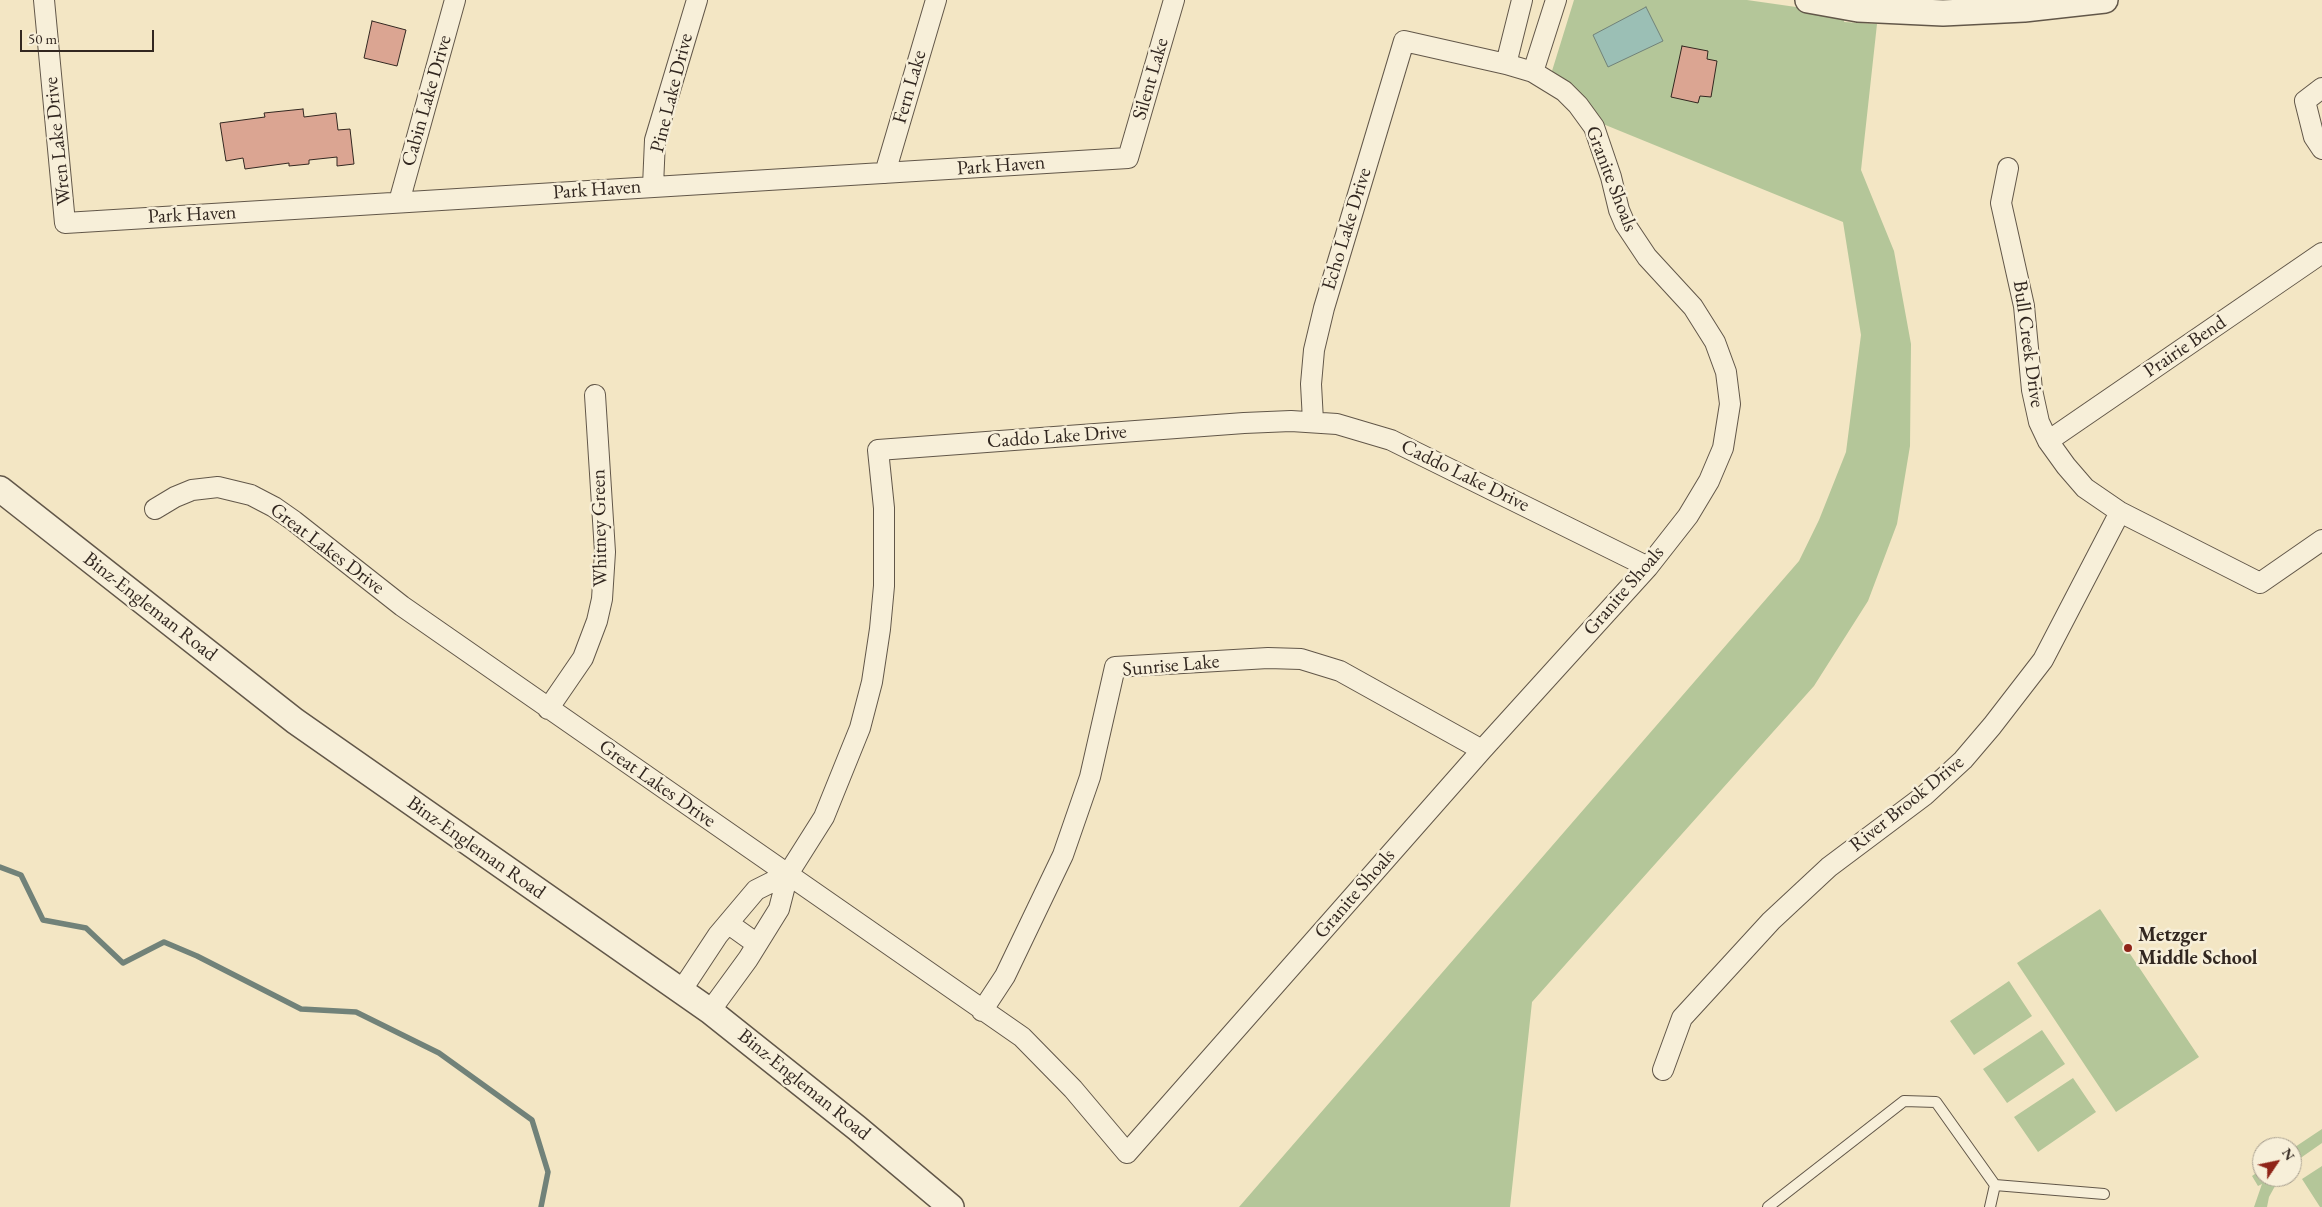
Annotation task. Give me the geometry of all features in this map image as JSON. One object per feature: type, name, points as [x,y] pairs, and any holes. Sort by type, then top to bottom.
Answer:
[{"type":"street","name":"Wren Lake Drive","points":[[44,0],[65,223]]},
{"type":"street","name":"Cabin Lake Drive","points":[[399,202],[455,0]]},
{"type":"street","name":"Pine Lake Drive","points":[[653,186],[656,140],[697,0]]},
{"type":"street","name":"Fern Lake","points":[[885,173],[936,0]]},
{"type":"street","name":"Silent Lake","points":[[1128,158],[1174,0]]},
{"type":"street","points":[[1506,64],[1522,0]]},
{"type":"street","points":[[1533,72],[1556,0]]},
{"type":"street","points":[[1808,0],[1858,9],[1943,13],[2024,9],[2105,0]]},
{"type":"street","name":"Granite Shoals","points":[[1127,1153],[1482,750],[1648,567],[1688,516],[1709,481],[1722,448],[1730,404],[1726,372],[1708,329],[1693,307],[1647,256],[1625,224],[1619,210],[1612,177],[1594,127],[1578,105],[1564,91],[1533,72],[1404,41]]},
{"type":"street","name":"Echo Lake Drive","points":[[1313,421],[1312,375],[1314,350],[1322,316],[1404,41]]},
{"type":"street","points":[[2322,88],[2305,101],[2314,137],[2322,149]]},
{"type":"street","name":"Park Haven","points":[[65,223],[1128,158]]},
{"type":"street","name":"Bull Creek Drive","points":[[2008,168],[2001,203],[2024,306],[2032,390],[2039,422],[2048,441],[2066,466],[2085,488],[2120,512],[2260,582],[2322,540]]},
{"type":"street","name":"Prairie Bend","points":[[2048,441],[2322,253]]},
{"type":"street","name":"Whitney Green","points":[[548,708],[583,658],[597,621],[602,598],[605,552],[595,395]]},
{"type":"street","name":"Caddo Lake Drive","points":[[710,1011],[748,959],[779,909],[788,874],[824,817],[860,728],[872,682],[880,629],[885,548],[878,450],[1244,423],[1313,421],[1337,424],[1391,440],[1648,567]]},
{"type":"street","name":"Great Lakes Drive","points":[[155,509],[175,497],[192,490],[218,487],[251,494],[294,521],[402,606],[1022,1037],[1043,1057],[1127,1153]]},
{"type":"street","name":"Binz-Engleman Road","points":[[0,489],[295,721],[710,1011],[857,1128],[951,1207]]},
{"type":"street","name":"River Brook Drive","points":[[1663,1070],[1682,1018],[1771,921],[1829,866],[1925,795],[1963,760],[1992,726],[2043,660],[2120,512]]},
{"type":"street","name":"Sunrise Lake","points":[[982,1011],[1005,976],[1049,889],[1063,855],[1090,778],[1115,667],[1268,658],[1301,660],[1340,671],[1482,750]]},
{"type":"street","points":[[681,991],[718,936],[756,890],[788,874]]},
{"type":"street","points":[[729,924],[756,944]]},
{"type":"lane","points":[[1768,1207],[1904,1101],[1936,1102],[1995,1185],[1990,1207]]},
{"type":"lane","points":[[1995,1185],[2104,1194]]},
{"type":"green space","points":[[1574,0],[1747,0],[1845,14],[1844,22],[1877,24],[1861,170],[1894,251],[1911,344],[1910,446],[1897,524],[1868,601],[1814,686],[1532,1002],[1510,1207],[1239,1207],[1799,561],[1819,520],[1846,452],[1861,335],[1843,222],[1603,124],[1576,90],[1552,71]]},
{"type":"green space","points":[[2100,909],[2199,1057],[2116,1112],[2017,963]]},
{"type":"green space","points":[[2009,981],[2032,1016],[1974,1055],[1950,1021]]},
{"type":"green space","points":[[2042,1030],[2065,1064],[2007,1103],[1983,1069]]},
{"type":"green space","points":[[2073,1078],[2096,1112],[2038,1152],[2014,1117]]},
{"type":"green space","points":[[2322,1129],[2322,1143],[2302,1157],[2302,1142]]},
{"type":"green space","points":[[2322,1166],[2322,1207],[2320,1207],[2302,1179]]},
{"type":"green space","points":[[2261,1187],[2274,1187],[2269,1197],[2267,1207],[2254,1207]]},
{"type":"water","points":[[1646,7],[1663,41],[1608,67],[1593,35]]},
{"type":"building","points":[[372,21],[406,30],[397,66],[364,58]]},
{"type":"building","points":[[1682,46],[1708,51],[1707,59],[1717,61],[1711,97],[1700,96],[1698,103],[1671,97]]},
{"type":"building","points":[[303,109],[304,117],[336,113],[338,130],[350,129],[354,164],[337,166],[337,157],[309,160],[309,164],[289,166],[289,163],[245,169],[243,158],[226,161],[220,123],[265,117],[264,113]]},
{"type":"waterway","points":[[0,867],[21,875],[43,920],[86,928],[123,963],[164,942],[197,956],[301,1009],[356,1012],[439,1053],[532,1120],[548,1172],[541,1207]]},
{"type":"place","name":"Metzger Middle School","points":[[2128,948]]}]
